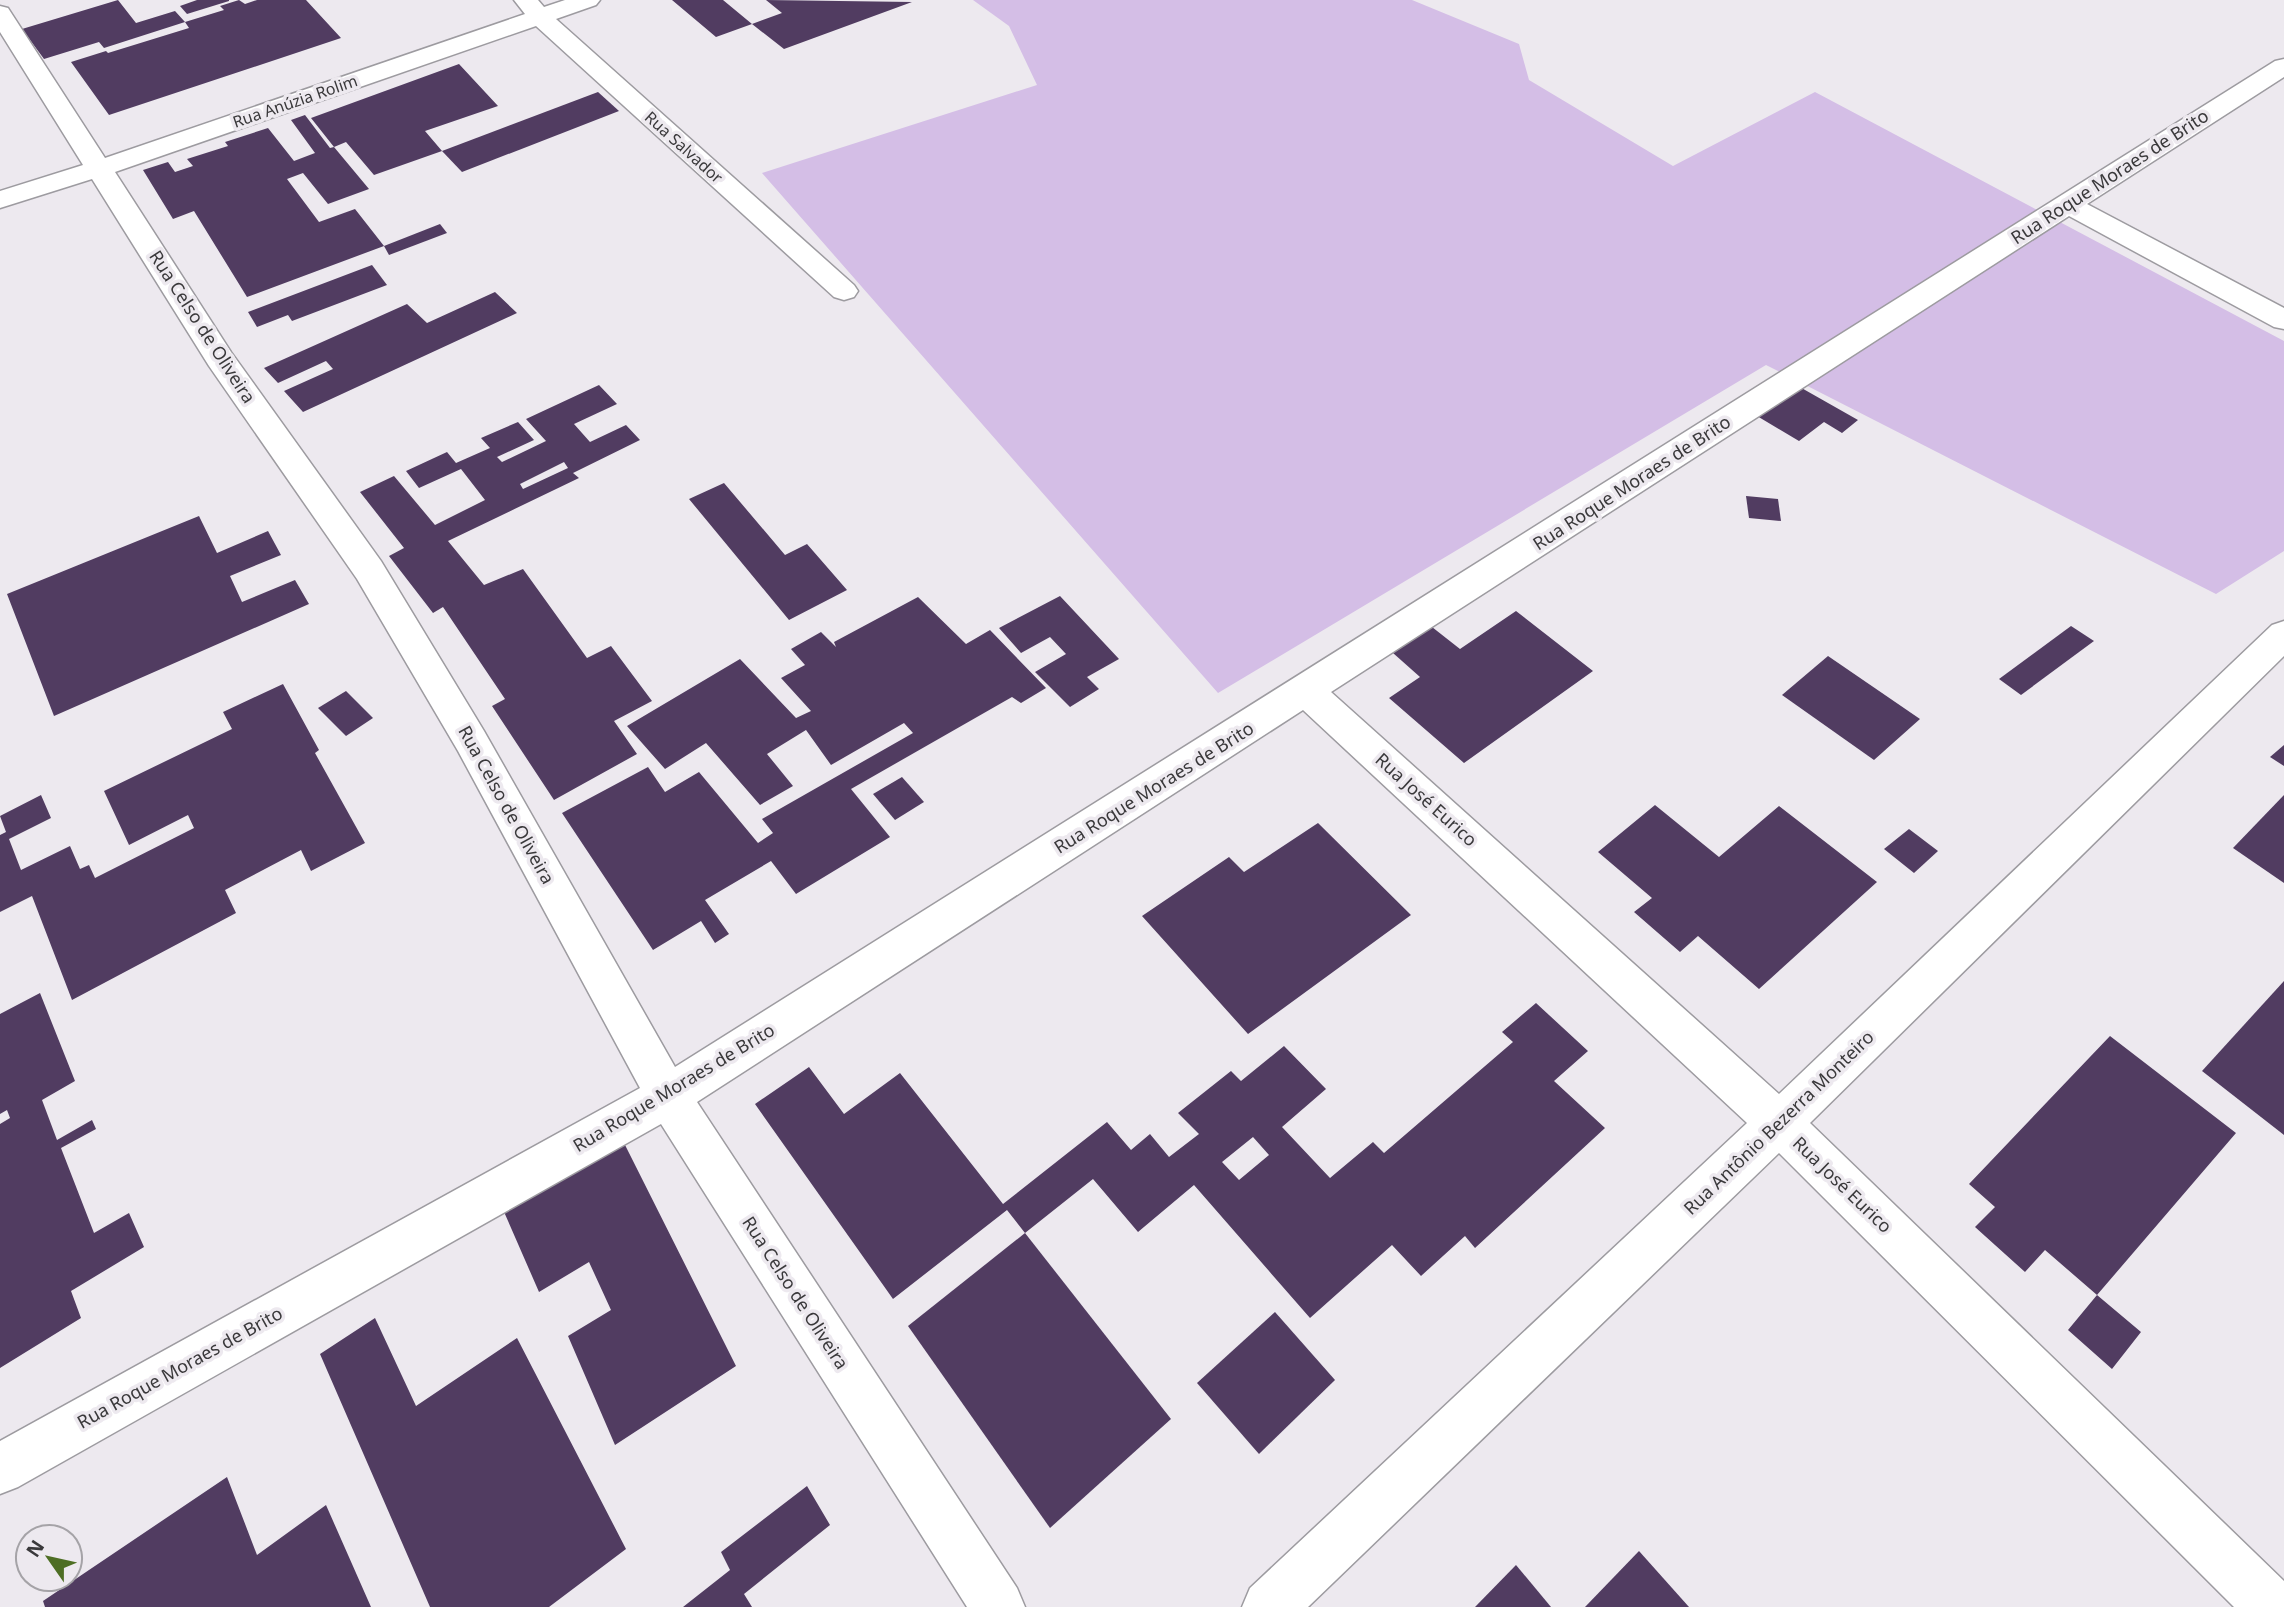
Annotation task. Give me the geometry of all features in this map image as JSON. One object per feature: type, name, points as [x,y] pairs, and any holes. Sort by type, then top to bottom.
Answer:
[{"type":"street","name":"Rua Anúzia Rolim","points":[[0,200],[101,169],[533,8],[588,0]]},
{"type":"street","name":"Rua Salvador","points":[[533,8],[844,291]]},
{"type":"street","name":"Rua Celso de Oliveira","points":[[0,13],[220,359],[369,570],[471,741],[668,1096],[998,1607]]},
{"type":"street","name":"Rua Roque Moraes de Brito","points":[[0,1469],[668,1096],[2284,66]]},
{"type":"street","points":[[2067,204],[2284,320]]},
{"type":"street","name":"Rua Antônio Bezerra Monteiro","points":[[1269,1607],[1779,1123],[2284,634]]},
{"type":"street","name":"Rua José Eurico","points":[[1306,691],[1779,1123],[2272,1607]]},
{"type":"shaded area","points":[[973,0],[1412,0],[1519,44],[1529,80],[1673,166],[1815,92],[2284,341],[2284,551],[2216,594],[1766,365],[1218,693],[762,173],[1037,85],[1009,26]]},
{"type":"building","points":[[118,0],[136,23],[175,11],[185,22],[104,48],[99,42],[44,59],[22,29]]},
{"type":"building","points":[[197,0],[229,1],[187,14],[180,6]]},
{"type":"building","points":[[239,0],[245,4],[257,0],[306,0],[341,38],[109,115],[71,62],[189,28],[185,22],[224,10],[220,6]]},
{"type":"building","points":[[672,0],[723,0],[752,24],[716,37]]},
{"type":"building","points":[[766,0],[912,2],[784,49],[752,24],[782,13]]},
{"type":"building","points":[[459,64],[498,106],[425,131],[442,151],[374,175],[346,142],[334,147],[311,118]]},
{"type":"building","points":[[598,92],[619,111],[462,172],[442,151]]},
{"type":"building","points":[[305,115],[330,148],[334,147],[369,189],[328,204],[303,173],[287,179],[319,222],[355,209],[384,246],[247,297],[194,211],[173,219],[143,170],[168,162],[175,172],[193,166],[187,159],[228,146],[225,142],[268,128],[294,161],[315,153],[291,120]]},
{"type":"building","points":[[440,224],[447,233],[389,255],[384,246]]},
{"type":"building","points":[[372,265],[387,285],[292,321],[288,315],[257,327],[248,312]]},
{"type":"building","points":[[495,292],[517,313],[303,412],[284,391],[333,369],[326,361],[278,383],[264,368],[407,304],[427,323]]},
{"type":"building","points":[[599,385],[617,404],[574,424],[590,442],[626,425],[640,440],[573,473],[579,478],[448,541],[484,585],[523,569],[587,658],[611,646],[652,701],[614,721],[637,754],[554,800],[492,706],[505,699],[443,607],[433,613],[389,556],[404,548],[360,492],[394,476],[435,525],[485,500],[461,469],[419,488],[406,471],[447,452],[456,463],[490,448],[481,438],[518,422],[534,440],[497,457],[502,462],[546,441],[526,419]],"holes":[[[564,462],[568,468],[523,489],[520,484]]]},
{"type":"building","points":[[1798,386],[1858,420],[1842,433],[1824,422],[1799,441],[1757,416]]},
{"type":"building","points":[[724,483],[785,555],[807,544],[847,590],[789,620],[689,499]]},
{"type":"building","points":[[1746,496],[1778,499],[1781,521],[1749,518]]},
{"type":"building","points":[[199,516],[217,553],[268,531],[281,555],[230,576],[242,602],[295,580],[309,604],[54,716],[7,594]]},
{"type":"building","points":[[1060,596],[1119,659],[1087,677],[1099,689],[1070,707],[1035,672],[1066,654],[1050,637],[1021,653],[999,628]]},
{"type":"building","points":[[918,597],[966,644],[990,630],[1046,688],[1021,703],[1012,697],[851,789],[890,837],[796,894],[771,861],[705,900],[729,934],[715,943],[701,921],[653,950],[562,813],[648,767],[665,792],[699,772],[758,843],[773,833],[762,819],[913,733],[904,723],[831,765],[806,730],[767,754],[793,786],[760,805],[706,743],[665,769],[627,726],[740,659],[796,718],[811,711],[781,678],[805,665],[791,649],[821,632],[836,647],[834,642]]},
{"type":"building","points":[[1516,611],[1593,671],[1464,763],[1389,698],[1420,677],[1393,653],[1432,627],[1460,649]]},
{"type":"building","points":[[2071,626],[2094,641],[2021,695],[1999,679]]},
{"type":"building","points":[[1828,656],[1920,719],[1874,760],[1782,695]]},
{"type":"building","points":[[283,684],[319,750],[315,753],[365,843],[311,871],[301,850],[225,890],[236,913],[72,1000],[32,896],[0,912],[0,835],[6,832],[0,816],[41,795],[51,818],[9,839],[21,870],[70,846],[80,869],[89,865],[95,878],[194,828],[188,815],[129,845],[104,791],[232,729],[223,712]]},
{"type":"building","points":[[346,691],[373,718],[346,736],[318,708]]},
{"type":"building","points":[[2284,745],[2284,766],[2270,757]]},
{"type":"building","points":[[902,777],[924,802],[895,820],[873,794]]},
{"type":"building","points":[[2284,795],[2284,883],[2233,848]]},
{"type":"building","points":[[1655,805],[1719,857],[1779,806],[1877,882],[1759,989],[1698,936],[1680,952],[1634,912],[1652,898],[1598,852]]},
{"type":"building","points":[[1318,823],[1411,915],[1248,1034],[1142,916],[1229,857],[1244,872]]},
{"type":"building","points":[[1909,829],[1938,851],[1914,873],[1884,849]]},
{"type":"building","points":[[2284,981],[2284,1135],[2202,1071]]},
{"type":"building","points":[[40,993],[75,1081],[42,1100],[57,1140],[92,1120],[96,1129],[61,1148],[94,1233],[129,1213],[144,1247],[71,1291],[81,1318],[0,1368],[0,1124],[10,1118],[7,1110],[0,1114],[0,1014]]},
{"type":"building","points":[[1536,1003],[1588,1051],[1554,1081],[1605,1128],[1475,1248],[1465,1236],[1421,1276],[1392,1245],[1310,1318],[1194,1185],[1138,1232],[1093,1179],[1025,1233],[1007,1210],[893,1299],[755,1104],[809,1067],[844,1114],[900,1073],[1003,1204],[1107,1122],[1131,1150],[1150,1134],[1169,1157],[1199,1134],[1178,1113],[1231,1071],[1241,1081],[1284,1046],[1326,1089],[1282,1127],[1330,1178],[1373,1142],[1384,1153],[1513,1042],[1502,1032]],"holes":[[[1253,1137],[1269,1155],[1239,1180],[1222,1162]]]},
{"type":"building","points":[[2110,1036],[2236,1133],[2097,1295],[2045,1250],[2025,1272],[1975,1227],[1995,1207],[1969,1184]]},
{"type":"building","points":[[621,1137],[736,1366],[615,1445],[568,1336],[611,1310],[589,1262],[539,1292],[501,1205]]},
{"type":"building","points":[[1025,1233],[1171,1419],[1050,1528],[908,1326]]},
{"type":"building","points":[[2097,1295],[2141,1332],[2112,1369],[2068,1330]]},
{"type":"building","points":[[1275,1312],[1335,1380],[1259,1454],[1197,1383]]},
{"type":"building","points":[[375,1318],[416,1406],[517,1338],[626,1549],[549,1607],[430,1607],[320,1354]]},
{"type":"building","points":[[227,1477],[257,1555],[326,1505],[371,1607],[45,1607],[43,1601],[55,1593],[84,1593],[84,1573]]},
{"type":"building","points":[[807,1486],[830,1525],[744,1594],[752,1607],[683,1607],[730,1570],[721,1552]]},
{"type":"building","points":[[1639,1551],[1689,1607],[1585,1607]]},
{"type":"building","points":[[1516,1565],[1551,1607],[1475,1607]]}]
